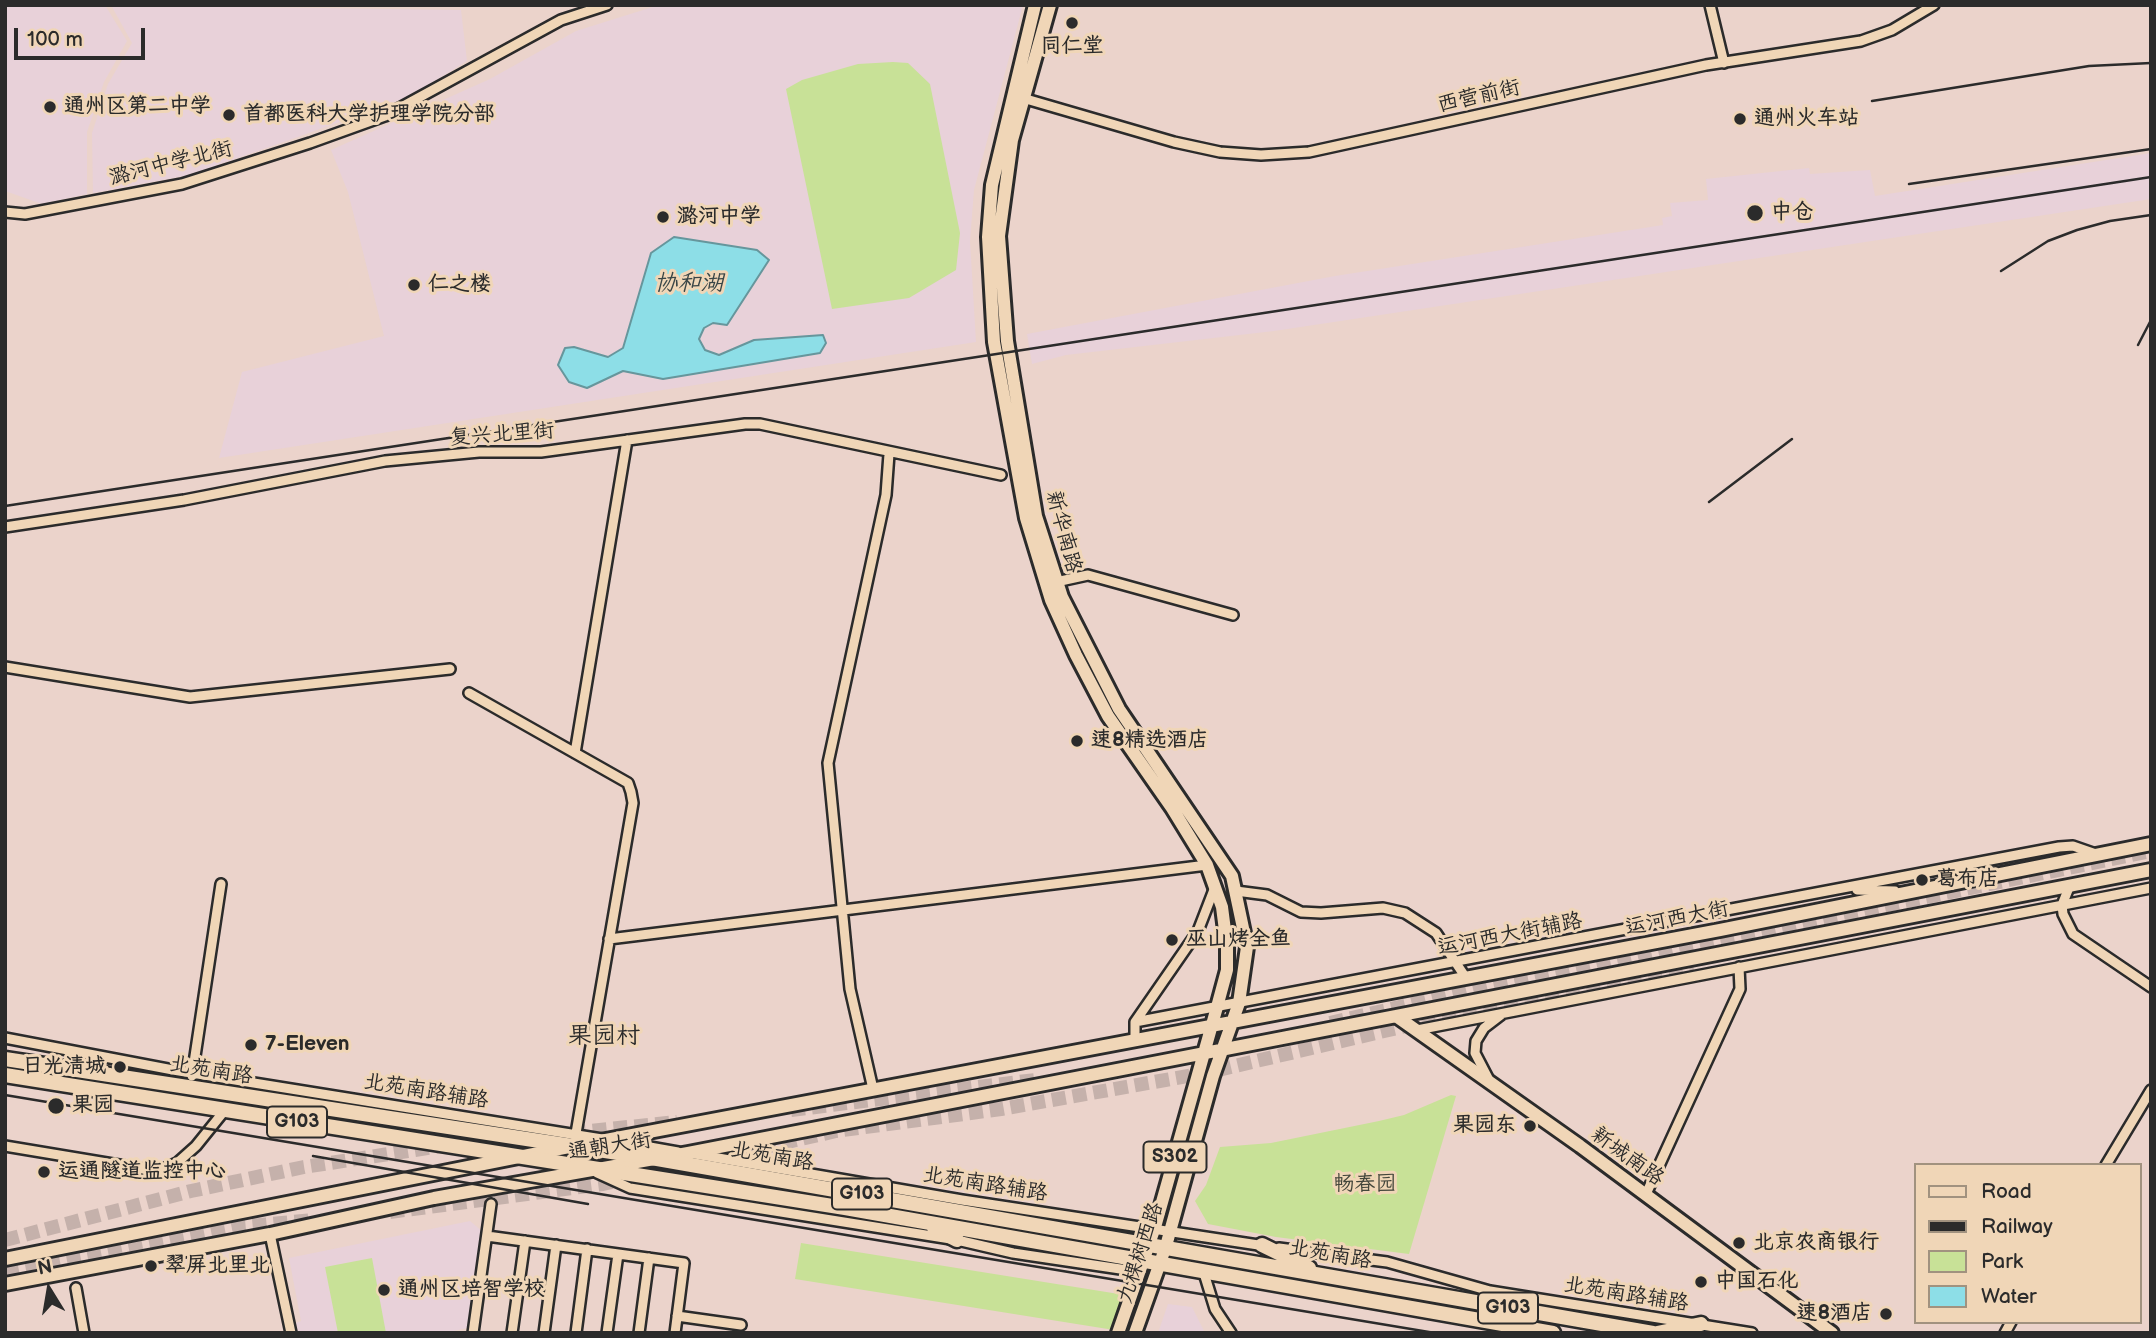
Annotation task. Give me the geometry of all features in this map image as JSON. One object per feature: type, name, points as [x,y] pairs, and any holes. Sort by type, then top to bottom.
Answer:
[{"type":"highway","name":"北苑南路","points":[[5,1059],[190,1089],[575,1140],[657,1159],[1655,1333]]},
{"type":"highway","name":"北苑南路","points":[[5,1075],[920,1221],[1545,1332]]},
{"type":"highway","points":[[920,1221],[957,1240]]},
{"type":"highway","points":[[1262,1245],[1326,1276]]},
{"type":"highway","points":[[1655,1333],[1701,1324]]},
{"type":"main road","name":"新华南路","points":[[1035,5],[992,185],[988,237],[994,342],[1026,518],[1051,600],[1108,716],[1172,808],[1207,865],[1216,885],[1227,946],[1227,971],[1211,1028]]},
{"type":"main road","name":"新华南路","points":[[1051,5],[1012,140],[1003,186],[999,236],[1000,286],[1025,456],[1036,516],[1056,582],[1119,709],[1223,859],[1236,891],[1247,947],[1238,1003],[1230,1024]]},
{"type":"main road","name":"运河西大街","points":[[1211,1028],[2151,844]]},
{"type":"main road","name":"运河西大街","points":[[1222,1051],[2151,870]]},
{"type":"main road","name":"新城南路","points":[[1396,1016],[1646,1194],[1832,1333]]},
{"type":"main road","name":"九棵树西路","points":[[1135,1333],[1166,1246],[1230,1024]]},
{"type":"main road","name":"通朝大街","points":[[5,1259],[525,1157],[575,1140],[607,1140],[1211,1028]]},
{"type":"main road","name":"九棵树西路","points":[[1118,1333],[1155,1227],[1211,1028]]},
{"type":"main road","name":"通朝大街","points":[[5,1284],[270,1234],[434,1198],[657,1159],[1222,1051]]},
{"type":"street","name":"潞河中学北街","points":[[5,212],[25,214],[182,184],[310,144],[384,116],[561,20],[607,5]]},
{"type":"street","points":[[1710,5],[1724,63]]},
{"type":"street","name":"西营前街","points":[[1026,99],[1174,142],[1220,152],[1261,155],[1308,152],[1359,143],[1567,94],[1724,63],[1861,41],[1892,30],[1934,5]]},
{"type":"street","name":"复兴北里街","points":[[5,527],[184,500],[385,461],[479,452],[541,452],[760,424],[889,454],[1001,475]]},
{"type":"street","points":[[575,753],[627,440]]},
{"type":"street","points":[[873,1089],[850,989],[828,763],[886,495],[889,454]]},
{"type":"street","points":[[1056,582],[1088,575],[1233,615]]},
{"type":"street","points":[[5,667],[190,697],[450,669]]},
{"type":"street","points":[[469,693],[628,783],[631,792],[633,803],[575,1140]]},
{"type":"street","name":"运河西大街辅路","points":[[1135,1022],[2059,847],[2073,846],[2096,854]]},
{"type":"street","points":[[609,939],[1207,865]]},
{"type":"street","points":[[190,1089],[221,884]]},
{"type":"street","points":[[1135,1040],[1135,1022],[1198,931],[1216,885]]},
{"type":"street","points":[[2070,885],[2062,905],[2066,924],[2073,934],[2151,987]]},
{"type":"street","points":[[1417,1030],[2151,888]]},
{"type":"street","points":[[1842,889],[1911,892]]},
{"type":"street","points":[[1236,891],[1268,895],[1301,912],[1321,913],[1373,908],[1405,913],[1436,933],[1465,978]]},
{"type":"street","points":[[1646,1194],[1740,989],[1739,968]]},
{"type":"street","points":[[1493,1085],[1475,1053],[1476,1041],[1484,1028],[1502,1014]]},
{"type":"street","name":"北苑南路辅路","points":[[5,1038],[575,1140]]},
{"type":"street","points":[[2107,1163],[2151,1090]]},
{"type":"street","points":[[5,1146],[149,1170],[163,1169],[177,1163],[196,1146],[225,1110]]},
{"type":"street","name":"北苑南路辅路","points":[[607,1140],[962,1200],[1387,1262],[1490,1291],[1752,1333]]},
{"type":"street","points":[[589,1169],[630,1188],[957,1240],[1013,1253],[1127,1270],[1143,1259]]},
{"type":"street","points":[[473,1333],[491,1204]]},
{"type":"street","points":[[270,1234],[291,1333]]},
{"type":"street","points":[[486,1236],[684,1263],[675,1333]]},
{"type":"street","points":[[512,1333],[525,1241]]},
{"type":"street","points":[[544,1333],[556,1245]]},
{"type":"street","points":[[576,1333],[587,1249]]},
{"type":"street","points":[[607,1333],[618,1254]]},
{"type":"street","points":[[639,1333],[649,1258]]},
{"type":"street","points":[[1203,1270],[1215,1309],[1231,1333]]},
{"type":"street","points":[[76,1288],[84,1333]]},
{"type":"street","points":[[677,1316],[741,1325]]},
{"type":"shaded area","name":"通州区第二中学","points":[[5,5],[105,5],[127,41],[104,82],[87,132],[87,194],[42,204],[5,191]]},
{"type":"shaded area","name":"首都医科大学护理学院分部","points":[[111,5],[461,10],[467,61],[411,96],[295,138],[189,175],[93,193],[92,133],[108,84],[132,43]]},
{"type":"shaded area","name":"潞河中学","points":[[659,5],[1023,5],[974,190],[970,241],[976,342],[219,458],[242,372],[384,336],[348,192],[331,150],[490,79],[576,31]]},
{"type":"shaded area","points":[[2151,153],[2151,199],[1274,331],[1066,355],[1032,364],[1027,334],[1335,276],[1663,225],[1662,218],[1672,216],[1670,203],[1708,200],[1706,179],[1809,168],[1810,174],[1870,170],[1875,196]]},
{"type":"shaded area","name":"通州区培智学校","points":[[470,1221],[482,1231],[467,1328],[445,1333],[298,1333],[296,1323],[301,1321],[289,1258]]},
{"type":"shaded area","points":[[1168,1304],[1192,1307],[1205,1333],[1158,1333]]},
{"type":"green space","points":[[908,63],[930,84],[960,233],[956,270],[909,298],[832,309],[786,89],[802,80],[858,64]]},
{"type":"green space","name":"畅春园","points":[[1451,1095],[1456,1096],[1409,1254],[1276,1237],[1208,1224],[1195,1201],[1206,1185],[1220,1147],[1271,1143],[1379,1121],[1404,1115]]},
{"type":"green space","points":[[801,1243],[1125,1295],[1114,1330],[795,1279]]},
{"type":"green space","points":[[372,1258],[386,1333],[338,1333],[325,1267]]},
{"type":"water","name":"协和湖","points":[[674,237],[757,250],[769,260],[727,325],[713,323],[704,328],[699,339],[705,350],[719,355],[754,340],[823,335],[826,343],[820,353],[663,379],[623,371],[587,388],[569,382],[558,365],[565,348],[574,347],[608,357],[623,348],[651,253]]},
{"type":"tunnel","points":[[1330,1023],[1487,987],[2151,851]]},
{"type":"tunnel","points":[[390,1212],[603,1184],[836,1131],[1001,1109],[1205,1073],[1491,1006],[1693,965]]},
{"type":"tunnel","points":[[791,1110],[1035,1080]]},
{"type":"tunnel","points":[[530,1137],[677,1122]]},
{"type":"tunnel","points":[[461,1144],[510,1139]]},
{"type":"tunnel","points":[[5,1240],[191,1191],[304,1167],[441,1146]]},
{"type":"tunnel","points":[[5,1272],[238,1227],[314,1220]]},
{"type":"railway","points":[[1872,101],[2089,66],[2151,63]]},
{"type":"railway","points":[[1909,184],[2151,149]]},
{"type":"railway","points":[[5,506],[2151,177]]},
{"type":"railway","points":[[2001,271],[2048,241],[2077,230],[2110,221],[2151,215]]},
{"type":"railway","points":[[2138,345],[2151,320]]},
{"type":"railway","points":[[1709,502],[1792,439]]},
{"type":"railway","points":[[5,1095],[1435,1333]]},
{"type":"railway","points":[[313,1156],[588,1204]]},
{"type":"place","name":"同仁堂","points":[[1072,23]]},
{"type":"place","name":"通州区第二中学","points":[[50,107]]},
{"type":"place","name":"首都医科大学护理学院分部","points":[[229,115]]},
{"type":"place","name":"通州火车站","points":[[1740,119]]},
{"type":"place","name":"中仓","points":[[1755,213]]},
{"type":"place","name":"潞河中学","points":[[663,217]]},
{"type":"place","name":"仁之楼","points":[[414,285]]},
{"type":"place","name":"速8精选酒店","points":[[1077,741]]},
{"type":"place","name":"葛布店","points":[[1922,880]]},
{"type":"place","name":"巫山烤全鱼","points":[[1172,940]]},
{"type":"place","name":"7-Eleven","points":[[251,1045]]},
{"type":"place","name":"日光清城","points":[[120,1067]]},
{"type":"place","name":"果园","points":[[56,1106]]},
{"type":"place","name":"果园东","points":[[1530,1126]]},
{"type":"place","name":"运通隧道监控中心","points":[[44,1172]]},
{"type":"place","name":"北京农商银行","points":[[1739,1243]]},
{"type":"place","name":"翠屏北里北","points":[[151,1266]]},
{"type":"place","name":"中国石化","points":[[1701,1282]]},
{"type":"place","name":"通州区培智学校","points":[[384,1290]]},
{"type":"place","name":"速8酒店","points":[[1886,1314]]},
{"type":"district","name":"果园村","points":[[604,1037]]}]
